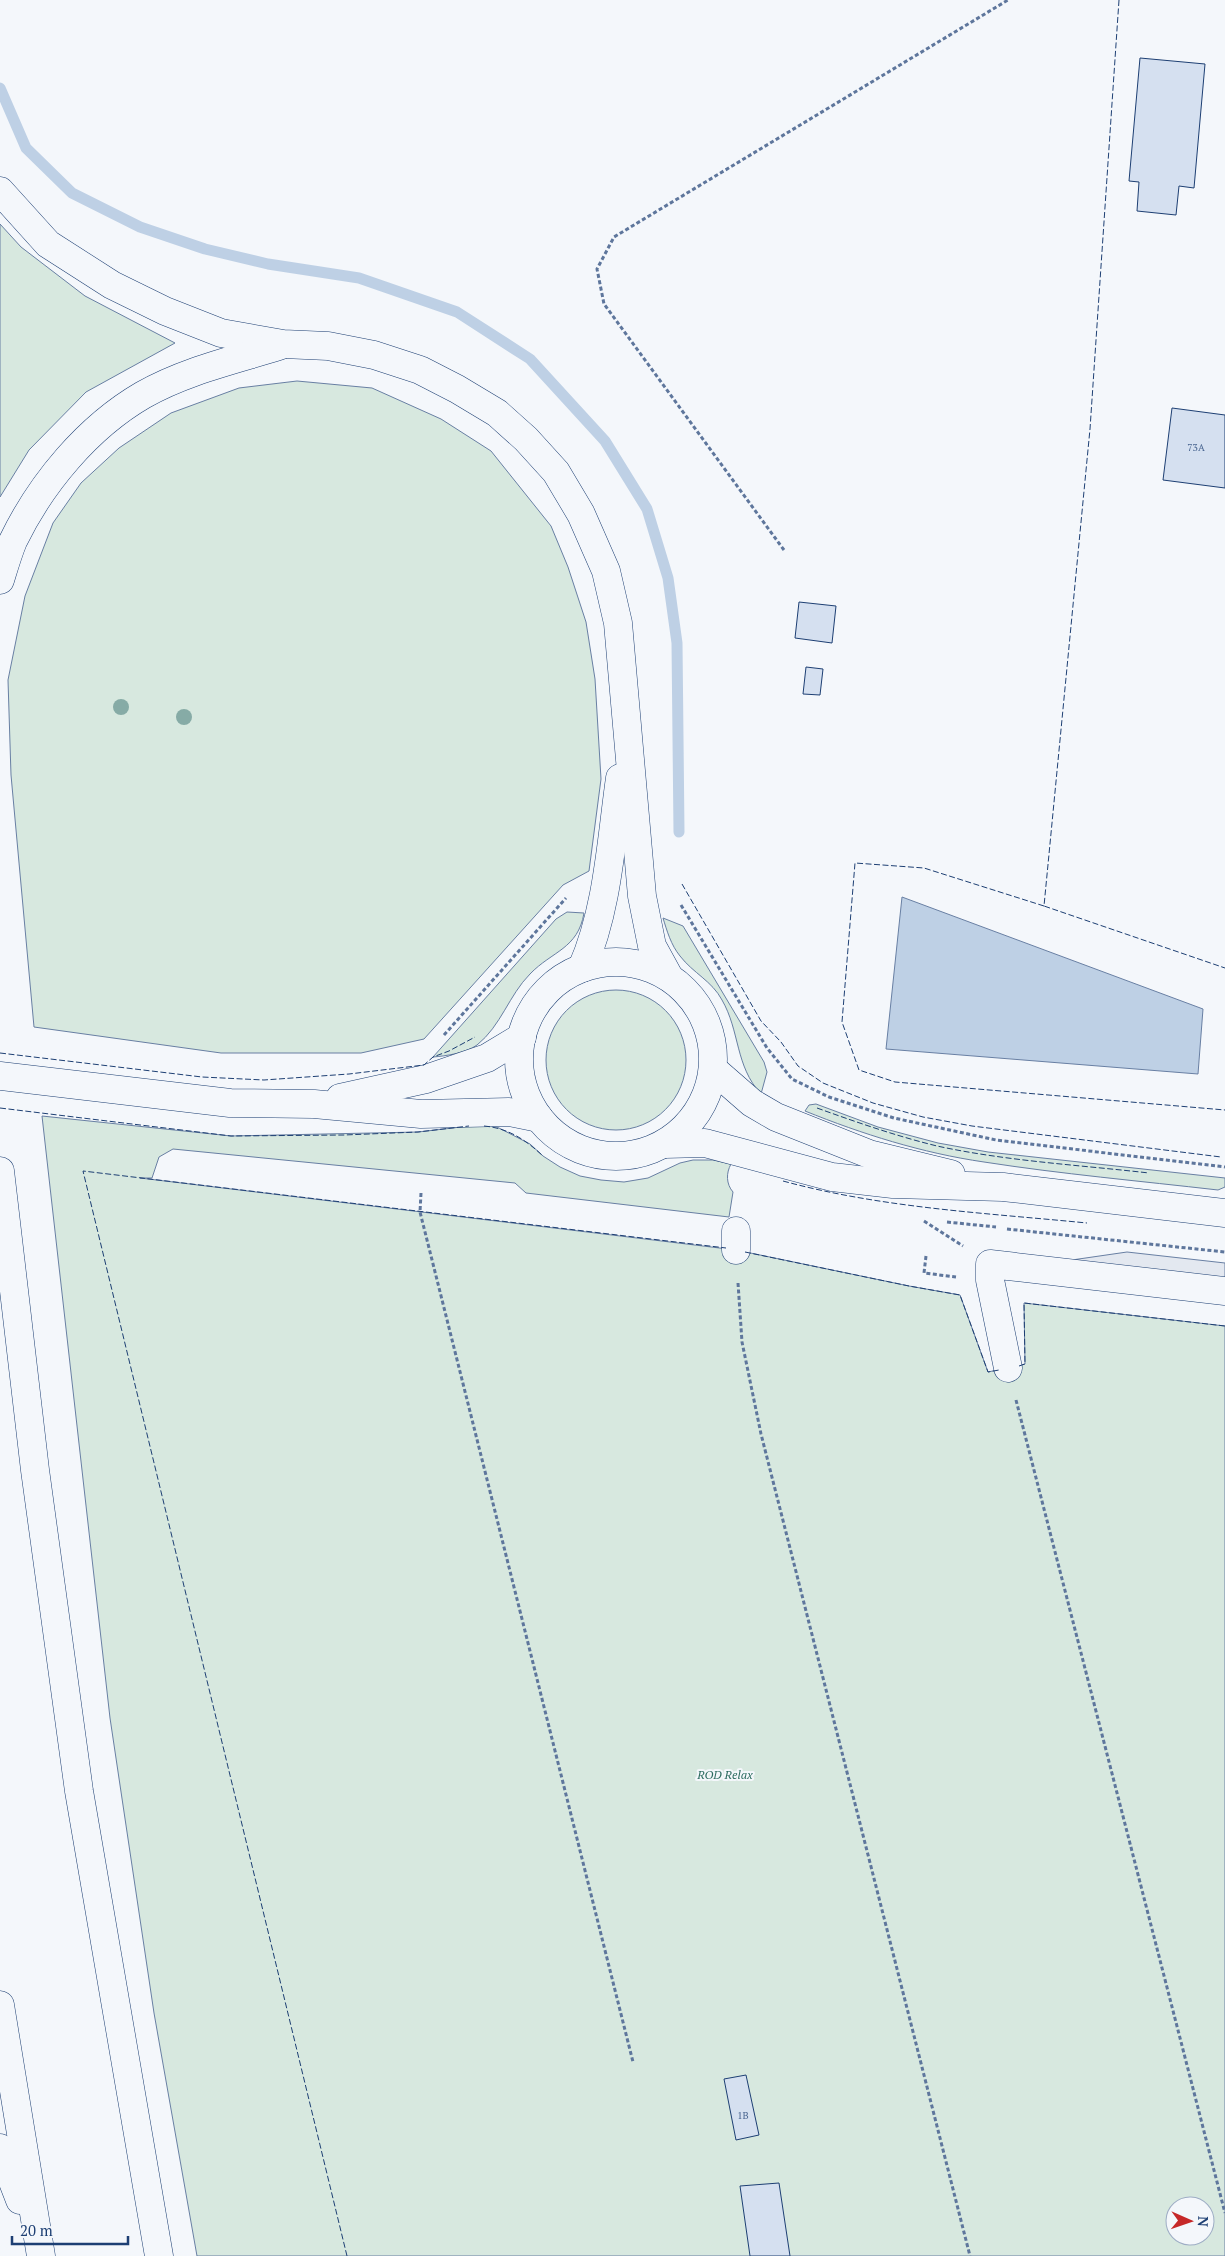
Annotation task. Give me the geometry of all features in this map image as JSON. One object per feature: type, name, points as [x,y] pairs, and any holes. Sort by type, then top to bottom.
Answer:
[{"type":"main road","points":[[0,190],[48,244],[112,285],[165,311],[221,333],[283,344],[328,346],[374,354],[420,370],[457,388],[497,413],[556,472],[581,514],[606,571],[618,623],[642,896],[652,946],[669,976],[689,994],[704,1016],[712,1042],[714,1069],[708,1092],[698,1113],[683,1131],[664,1144],[638,1154],[610,1156],[583,1150],[559,1138],[539,1118],[528,1100],[522,1079],[519,1058],[522,1037],[530,1014],[543,995],[561,979],[582,968],[604,962],[626,962],[648,967],[669,976]]},
{"type":"main road","points":[[0,580],[13,541],[49,481],[100,425],[144,395],[185,376],[283,344]]},
{"type":"main road","points":[[582,968],[592,946],[604,894],[627,729]]},
{"type":"main road","points":[[314,1104],[426,1079],[487,1058],[522,1037]]},
{"type":"main road","points":[[714,1069],[752,1103],[776,1117],[869,1154],[1004,1188]]},
{"type":"main road","points":[[0,1076],[230,1103],[314,1104],[421,1114],[509,1112],[539,1118]]},
{"type":"main road","points":[[664,1144],[705,1143],[832,1177],[892,1184],[1004,1188],[1225,1213]]},
{"type":"main road","points":[[0,1171],[34,1461],[78,1791],[159,2256]]},
{"type":"main road","points":[[1008,1368],[990,1280],[990,1264],[1225,1290]]},
{"type":"main road","points":[[0,2005],[40,2253]]},
{"type":"main road","points":[[0,2148],[40,2253]]},
{"type":"path","points":[[784,550],[604,304],[597,269],[614,237],[1008,0]]},
{"type":"path","points":[[442,1037],[572,891],[604,894]]},
{"type":"path","points":[[642,896],[676,898],[767,1048],[792,1079],[829,1096],[894,1118],[996,1140],[1225,1167]]},
{"type":"path","points":[[422,1192],[420,1212],[633,2062]]},
{"type":"path","points":[[932,1221],[922,1220],[990,1264]]},
{"type":"path","points":[[942,1222],[1225,1252]]},
{"type":"path","points":[[736,1240],[742,1342],[761,1434],[970,2256]]},
{"type":"path","points":[[1008,1368],[1225,2213]]},
{"type":"green space","points":[[0,224],[21,247],[85,296],[175,343],[86,392],[29,450],[0,497]]},
{"type":"green space","points":[[297,381],[372,388],[441,419],[491,451],[551,526],[568,567],[586,622],[595,679],[601,779],[589,871],[563,885],[424,1039],[361,1053],[221,1053],[34,1027],[11,775],[8,680],[25,596],[53,523],[81,483],[119,448],[171,413],[239,388]]},
{"type":"green space","points":[[567,912],[584,913],[576,934],[570,942],[530,974],[516,991],[499,1020],[485,1037],[477,1045],[462,1052],[433,1057],[556,919]]},
{"type":"green space","points":[[663,918],[683,926],[764,1062],[767,1072],[761,1094],[746,1072],[728,1012],[722,1000],[718,993],[677,952]]},
{"type":"green space","points":[[616,990],[630,991],[643,995],[665,1011],[681,1033],[685,1046],[685,1074],[681,1087],[665,1109],[643,1125],[630,1129],[616,1130],[602,1129],[589,1125],[567,1109],[551,1087],[547,1074],[546,1060],[547,1046],[551,1033],[567,1011],[589,995],[602,991]]},
{"type":"green space","points":[[816,1104],[878,1127],[938,1143],[988,1152],[1225,1178],[1225,1187],[1218,1190],[1042,1170],[961,1158],[893,1142],[805,1111],[809,1105]]},
{"type":"green space","name":"ROD Relax","points":[[42,1116],[231,1136],[418,1132],[478,1125],[497,1127],[530,1144],[543,1156],[560,1167],[580,1176],[624,1182],[648,1178],[680,1163],[693,1160],[713,1160],[731,1164],[727,1178],[733,1192],[729,1217],[526,1193],[515,1183],[173,1149],[159,1157],[152,1178],[140,1178],[736,1250],[960,1295],[988,1372],[1025,1364],[1024,1303],[1225,1326],[1225,2256],[197,2256],[154,2013],[110,1718]]},
{"type":"shaded area","points":[[1127,1252],[1225,1263],[1225,1281],[1058,1262]]},
{"type":"water","points":[[902,897],[1203,1009],[1198,1074],[886,1049]]},
{"type":"building","points":[[1140,58],[1205,64],[1194,188],[1179,186],[1176,215],[1137,211],[1139,182],[1129,181]]},
{"type":"building","points":[[1172,408],[1225,415],[1225,488],[1163,480]]},
{"type":"building","points":[[799,602],[836,606],[832,643],[795,638]]},
{"type":"building","points":[[806,667],[823,669],[820,695],[803,694]]},
{"type":"building","points":[[746,2075],[759,2135],[736,2140],[724,2079]]},
{"type":"building","points":[[779,2183],[790,2256],[750,2256],[740,2186]]},
{"type":"waterway","points":[[0,88],[26,148],[72,193],[140,227],[205,249],[268,264],[359,278],[457,312],[530,359],[605,441],[647,509],[668,578],[677,643],[679,832]]},
{"type":"fence","points":[[1119,0],[1090,429],[1044,906],[1225,968]]},
{"type":"fence","points":[[1044,906],[924,868],[855,863],[842,1022],[859,1070],[895,1082],[1225,1110]]},
{"type":"fence","points":[[682,884],[761,1021],[781,1042],[798,1066],[823,1083],[873,1103],[923,1117],[972,1126],[1221,1157]]},
{"type":"fence","points":[[0,1053],[202,1077],[264,1080],[349,1074],[424,1065],[433,1057],[475,1037]]},
{"type":"fence","points":[[0,1108],[231,1136],[418,1132],[469,1126]]},
{"type":"fence","points":[[817,1108],[861,1124],[937,1146],[1016,1159],[1149,1173]]},
{"type":"fence","points":[[484,1126],[509,1132],[543,1156]]},
{"type":"fence","points":[[347,2256],[83,1171],[726,1248]]},
{"type":"fence","points":[[783,1181],[858,1198],[896,1204],[1087,1223]]},
{"type":"fence","points":[[745,1252],[960,1295],[988,1372],[999,1370]]},
{"type":"fence","points":[[1019,1366],[1025,1364],[1024,1303],[1225,1326]]}]
